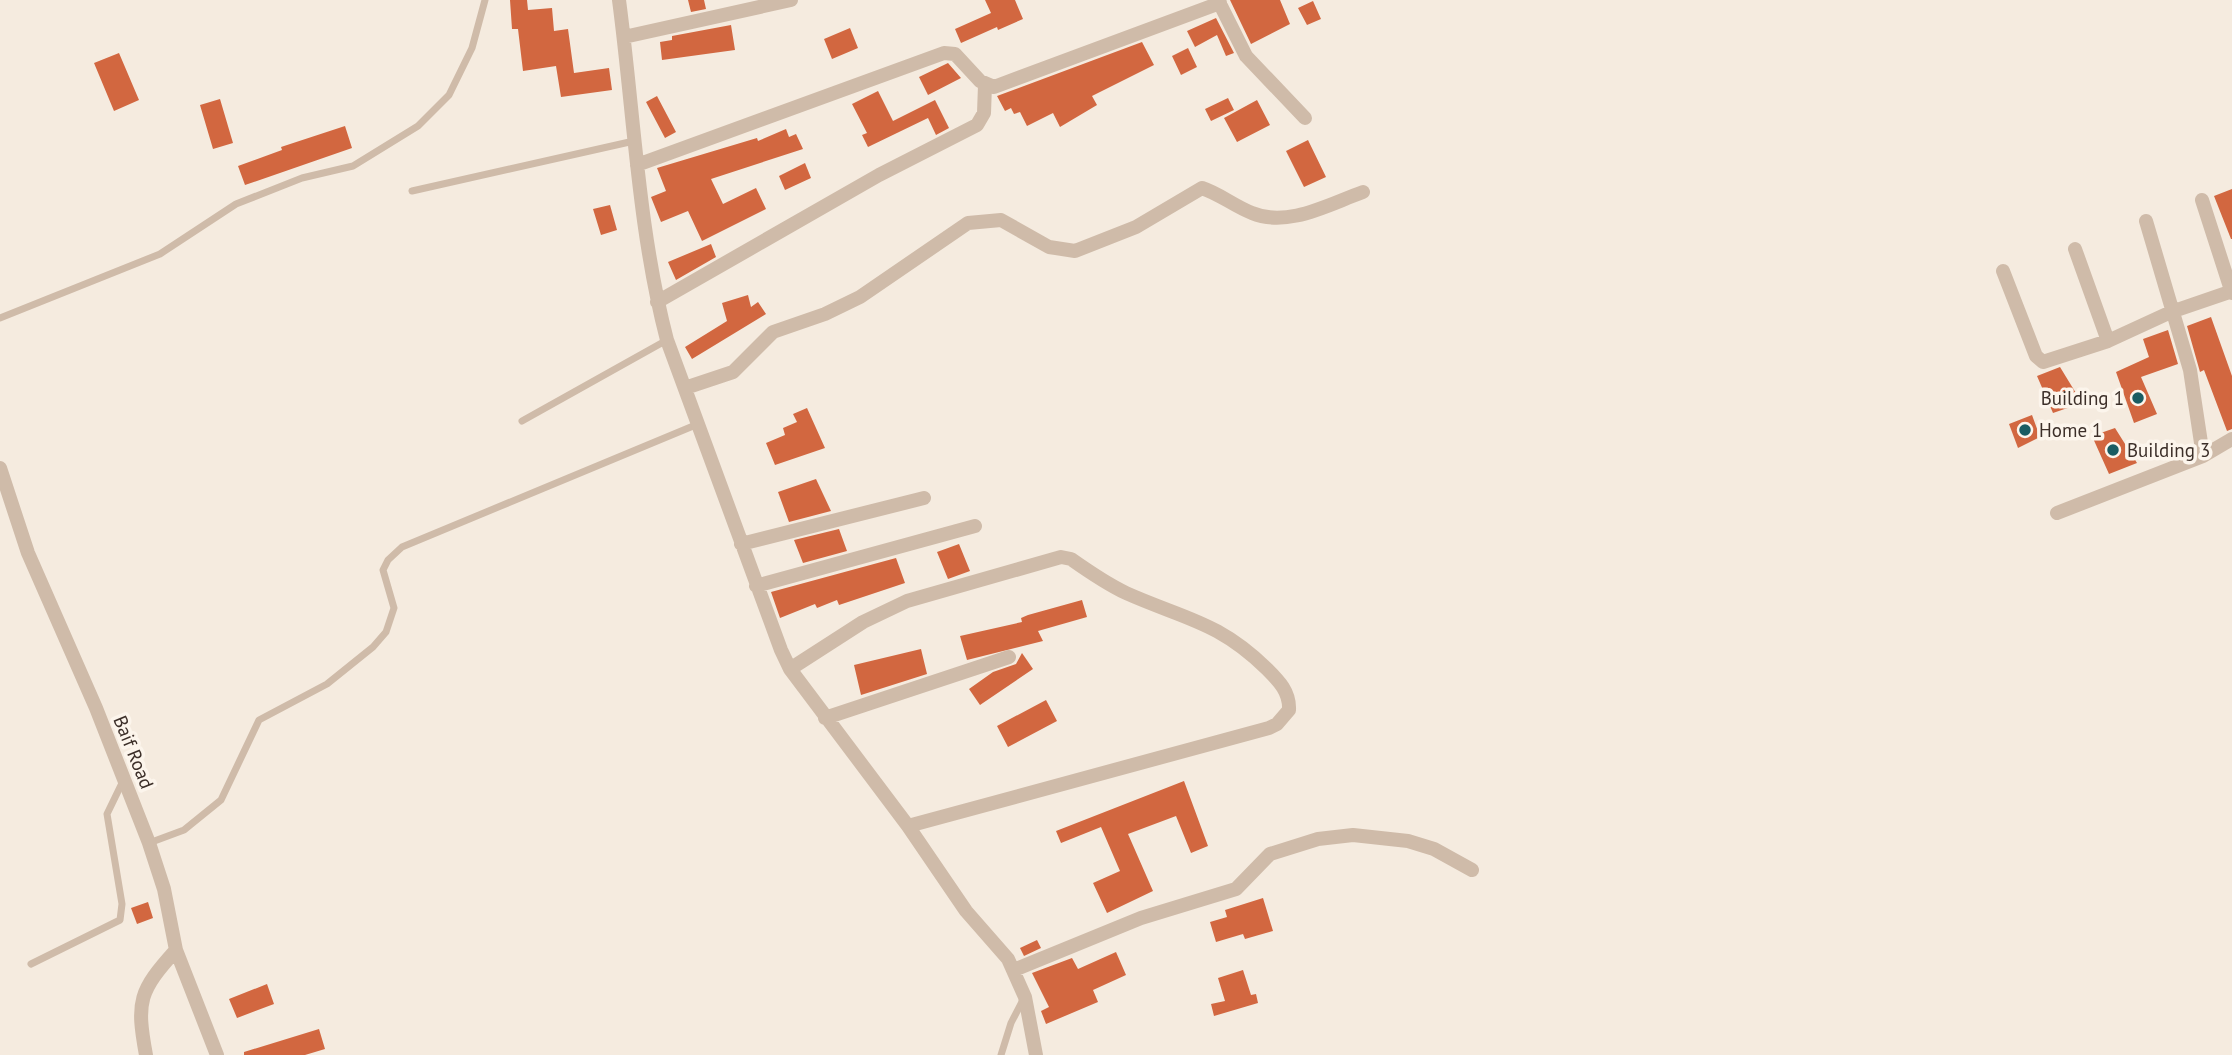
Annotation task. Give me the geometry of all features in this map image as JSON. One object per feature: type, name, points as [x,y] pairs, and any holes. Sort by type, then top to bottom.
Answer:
[{"type":"street","points":[[619,0],[637,165],[657,302],[667,340],[756,586],[790,669],[908,826],[966,911],[1000,949],[1014,970],[1025,998],[1036,1055]]},
{"type":"street","points":[[624,37],[791,0]]},
{"type":"street","points":[[637,165],[944,52],[955,54],[985,85],[1002,85],[1219,1],[1246,56],[1305,118]]},
{"type":"street","points":[[657,302],[879,175],[977,125],[984,113],[985,85]]},
{"type":"street","points":[[685,388],[733,372],[773,332],[825,314],[860,297],[968,223],[1001,220],[1049,247],[1075,251],[1136,227],[1202,188],[1238,208],[1275,219],[1294,217],[1363,192]]},
{"type":"street","points":[[2003,271],[2039,360],[2047,362],[2108,341],[2171,312],[2232,292],[2202,200]]},
{"type":"street","points":[[2146,221],[2190,370],[2203,456]]},
{"type":"street","points":[[2075,249],[2108,341]]},
{"type":"street","points":[[2057,513],[2203,456],[2232,439]]},
{"type":"street","name":"Baif Road","points":[[0,468],[28,553],[149,843],[164,889],[176,950],[217,1055]]},
{"type":"street","points":[[741,544],[924,498]]},
{"type":"street","points":[[756,586],[975,526]]},
{"type":"street","points":[[790,669],[863,622],[907,601],[1061,557],[1070,559],[1126,593],[1192,616],[1224,634],[1245,647],[1279,680],[1287,693],[1289,710],[1277,724],[1269,728],[908,826]]},
{"type":"street","points":[[825,718],[1009,657]]},
{"type":"street","points":[[1014,970],[1141,918],[1236,890],[1270,854],[1318,838],[1353,835],[1408,841],[1434,849],[1472,870]]},
{"type":"street","points":[[146,1055],[140,1023],[142,998],[150,978],[176,950]]},
{"type":"lane","points":[[0,318],[160,254],[236,204],[302,178],[353,166],[418,126],[449,95],[472,48],[485,0]]},
{"type":"lane","points":[[412,191],[634,141]]},
{"type":"lane","points":[[522,421],[667,340]]},
{"type":"lane","points":[[149,843],[184,830],[221,800],[259,720],[327,684],[373,647],[386,632],[394,608],[383,570],[388,560],[402,547],[698,424]]},
{"type":"lane","points":[[31,964],[120,920],[122,904],[107,814],[111,800],[124,779]]},
{"type":"lane","points":[[1001,1055],[1011,1023],[1025,998]]},
{"type":"building","points":[[510,0],[527,0],[528,10],[552,8],[554,31],[568,29],[574,73],[609,68],[612,90],[561,97],[556,66],[523,71],[518,29],[512,29]]},
{"type":"building","points":[[688,0],[704,0],[706,9],[691,12]]},
{"type":"building","points":[[985,0],[1015,0],[1023,19],[961,43],[955,29],[991,13]]},
{"type":"building","points":[[1230,0],[1280,0],[1290,24],[1251,44]]},
{"type":"building","points":[[1313,1],[1321,19],[1307,25],[1298,8]]},
{"type":"building","points":[[1216,18],[1234,53],[1226,56],[1217,35],[1195,47],[1187,31]]},
{"type":"building","points":[[731,25],[735,50],[662,60],[660,42],[672,40],[672,36]]},
{"type":"building","points":[[850,28],[858,48],[832,59],[824,39]]},
{"type":"building","points":[[1142,42],[1154,65],[1092,96],[1097,105],[1060,127],[1053,113],[1027,126],[1020,112],[1014,114],[1011,108],[1005,111],[997,96]]},
{"type":"building","points":[[1188,48],[1197,67],[1181,75],[1172,56]]},
{"type":"building","points":[[119,53],[139,100],[114,111],[94,63]]},
{"type":"building","points":[[948,63],[961,78],[928,95],[919,77]]},
{"type":"building","points":[[878,91],[893,121],[935,100],[949,128],[936,135],[928,118],[868,147],[862,135],[867,133],[852,104]]},
{"type":"building","points":[[657,96],[676,132],[665,138],[646,102]]},
{"type":"building","points":[[1228,98],[1234,110],[1211,121],[1205,109]]},
{"type":"building","points":[[220,99],[233,143],[213,149],[200,105]]},
{"type":"building","points":[[1257,100],[1270,125],[1237,142],[1224,118]]},
{"type":"building","points":[[345,126],[352,148],[245,185],[238,166],[282,150],[281,147]]},
{"type":"building","points":[[786,129],[789,137],[796,134],[803,149],[711,179],[723,204],[756,188],[766,209],[702,241],[688,211],[661,222],[651,197],[666,191],[657,168],[757,138],[758,141]]},
{"type":"building","points":[[1308,140],[1326,177],[1304,187],[1286,151]]},
{"type":"building","points":[[805,163],[811,178],[785,190],[779,176]]},
{"type":"building","points":[[2232,189],[2232,239],[2231,239],[2214,196]]},
{"type":"building","points":[[610,205],[617,230],[601,235],[593,209]]},
{"type":"building","points":[[711,244],[716,257],[676,280],[668,262]]},
{"type":"building","points":[[748,295],[751,307],[758,302],[766,314],[692,359],[685,347],[727,321],[722,303]]},
{"type":"building","points":[[2211,317],[2232,376],[2232,429],[2227,431],[2204,370],[2200,372],[2187,326]]},
{"type":"building","points":[[2168,330],[2178,364],[2141,377],[2157,414],[2134,423],[2116,372],[2149,357],[2143,339]]},
{"type":"building","points":[[2060,367],[2082,403],[2053,413],[2037,376]]},
{"type":"building","points":[[807,408],[825,448],[775,465],[766,443],[785,435],[783,428],[797,422],[793,414]]},
{"type":"building","name":"Home 1","points":[[2032,415],[2040,437],[2018,448],[2009,424]]},
{"type":"building","name":"Building 3","points":[[2115,428],[2137,463],[2109,474],[2092,436]]},
{"type":"building","points":[[816,479],[831,511],[789,522],[778,492]]},
{"type":"building","points":[[839,529],[847,551],[803,563],[794,540]]},
{"type":"building","points":[[959,544],[970,571],[948,579],[937,552]]},
{"type":"building","points":[[896,558],[905,583],[839,605],[837,600],[817,608],[815,604],[780,618],[771,592]]},
{"type":"building","points":[[1082,600],[1087,617],[1038,631],[1043,641],[967,660],[960,636],[1022,622],[1021,618],[1028,615]]},
{"type":"building","points":[[921,649],[927,674],[861,695],[854,665]]},
{"type":"building","points":[[1022,653],[1033,669],[980,705],[969,689],[993,672],[1016,664]]},
{"type":"building","points":[[1046,700],[1057,721],[1008,747],[997,726]]},
{"type":"building","points":[[1184,781],[1208,846],[1191,853],[1176,816],[1128,834],[1153,891],[1107,913],[1093,883],[1120,871],[1101,827],[1061,843],[1056,831]]},
{"type":"building","points":[[1263,898],[1273,931],[1245,939],[1243,934],[1216,942],[1210,922],[1227,917],[1225,910]]},
{"type":"building","points":[[148,902],[153,918],[137,924],[131,908]]},
{"type":"building","points":[[1037,940],[1041,948],[1024,956],[1020,948]]},
{"type":"building","points":[[1116,952],[1126,975],[1093,990],[1098,1002],[1046,1024],[1041,1011],[1049,1007],[1032,973],[1072,958],[1078,969]]},
{"type":"building","points":[[1243,970],[1251,995],[1256,994],[1258,1003],[1214,1016],[1211,1004],[1225,1001],[1218,978]]},
{"type":"building","points":[[267,984],[274,1004],[237,1018],[229,999]]},
{"type":"building","points":[[319,1029],[325,1049],[305,1055],[244,1055],[244,1052]]},
{"type":"place","name":"Building 1","points":[[2138,398]]},
{"type":"place","name":"Home 1","points":[[2025,430]]},
{"type":"place","name":"Building 3","points":[[2113,450]]}]
